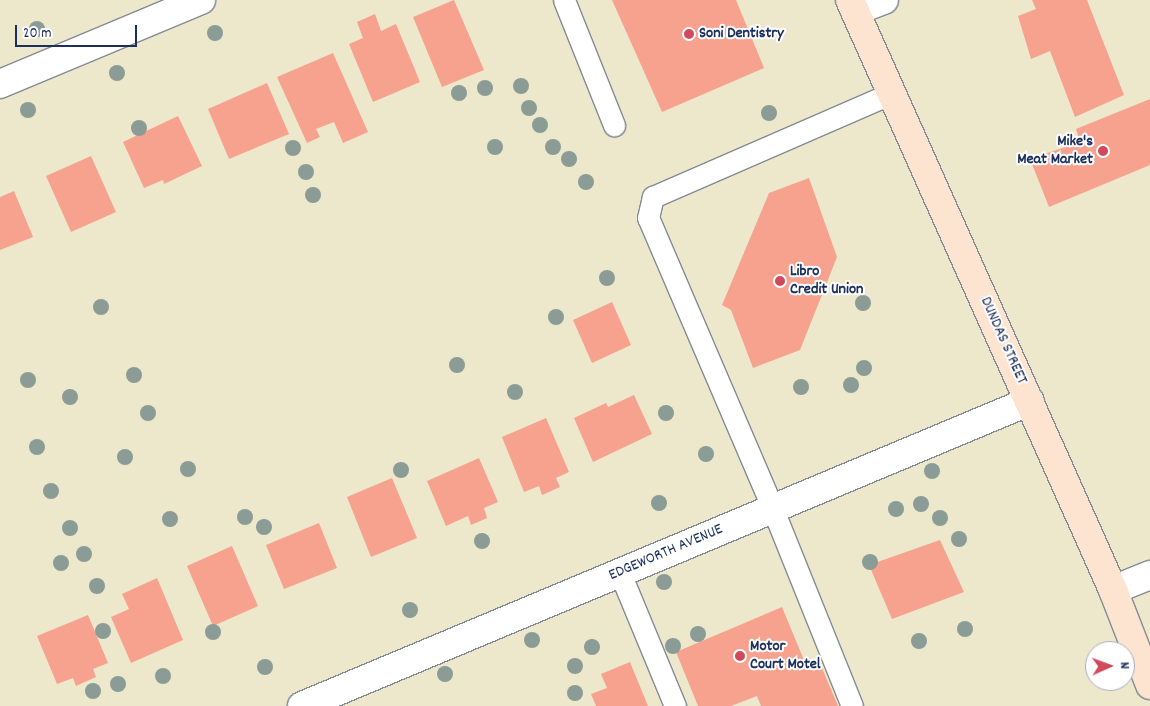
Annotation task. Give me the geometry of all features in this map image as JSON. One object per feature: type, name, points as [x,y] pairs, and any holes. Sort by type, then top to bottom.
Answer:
[{"type":"main road","name":"DUNDAS STREET","points":[[853,6],[1030,400],[1113,590],[1150,685]]},
{"type":"street","points":[[0,84],[201,0]]},
{"type":"street","points":[[853,6],[884,0]]},
{"type":"street","name":"EDGEWORTH AVENUE","points":[[302,706],[1030,400]]},
{"type":"street","points":[[1113,590],[1150,575]]},
{"type":"lane","points":[[564,0],[614,125]]},
{"type":"lane","points":[[852,706],[773,509],[648,218],[653,197],[892,93]]},
{"type":"lane","points":[[620,573],[675,706]]},
{"type":"building","points":[[454,0],[484,70],[442,87],[413,17]]},
{"type":"building","name":"Soni Dentistry","points":[[612,0],[736,0],[764,68],[662,112]]},
{"type":"building","points":[[1032,0],[1087,0],[1124,95],[1075,117],[1050,51],[1031,59],[1018,16],[1036,9]]},
{"type":"building","points":[[375,14],[381,31],[396,24],[420,82],[373,102],[349,44],[363,38],[357,22]]},
{"type":"building","points":[[333,53],[368,132],[343,143],[334,122],[316,129],[320,137],[307,143],[277,77]]},
{"type":"building","points":[[267,83],[289,134],[229,159],[208,109]]},
{"type":"building","name":"Mike's Meat Market","points":[[1150,99],[1150,165],[1049,207],[1030,159],[1080,142],[1076,129]]},
{"type":"building","points":[[178,116],[202,166],[164,184],[163,180],[144,188],[123,142]]},
{"type":"building","points":[[91,156],[116,212],[71,232],[46,176]]},
{"type":"building","name":"Libro Credit Union","points":[[809,178],[837,257],[800,350],[753,368],[731,310],[722,305],[769,193]]},
{"type":"building","points":[[14,191],[33,237],[0,250],[0,197]]},
{"type":"building","points":[[612,302],[631,345],[592,363],[573,320]]},
{"type":"building","points":[[634,395],[652,434],[593,462],[574,418],[606,403],[608,407]]},
{"type":"building","points":[[546,418],[569,472],[556,478],[560,487],[542,495],[539,486],[524,492],[502,437]]},
{"type":"building","points":[[479,458],[498,502],[484,508],[487,518],[471,525],[468,516],[446,526],[427,481]]},
{"type":"building","points":[[392,478],[417,538],[371,557],[347,497]]},
{"type":"building","points":[[319,523],[337,568],[284,589],[266,545]]},
{"type":"building","points":[[940,540],[964,592],[892,619],[869,565]]},
{"type":"building","points":[[232,546],[258,606],[213,626],[187,566]]},
{"type":"building","points":[[157,578],[183,640],[131,663],[111,617],[129,609],[122,594]]},
{"type":"building","name":"Motor Court Motel","points":[[782,607],[806,665],[819,661],[838,706],[761,706],[757,696],[731,706],[698,706],[676,652]]},
{"type":"building","points":[[88,615],[108,663],[93,669],[96,677],[76,686],[73,678],[57,684],[37,636]]},
{"type":"building","points":[[630,662],[648,706],[596,706],[591,694],[607,688],[601,674]]},
{"type":"place","name":"Soni Dentistry","points":[[689,34]]},
{"type":"place","name":"Mike's Meat Market","points":[[1103,151]]},
{"type":"place","name":"Libro Credit Union","points":[[780,281]]},
{"type":"place","name":"Motor Court Motel","points":[[740,656]]}]
